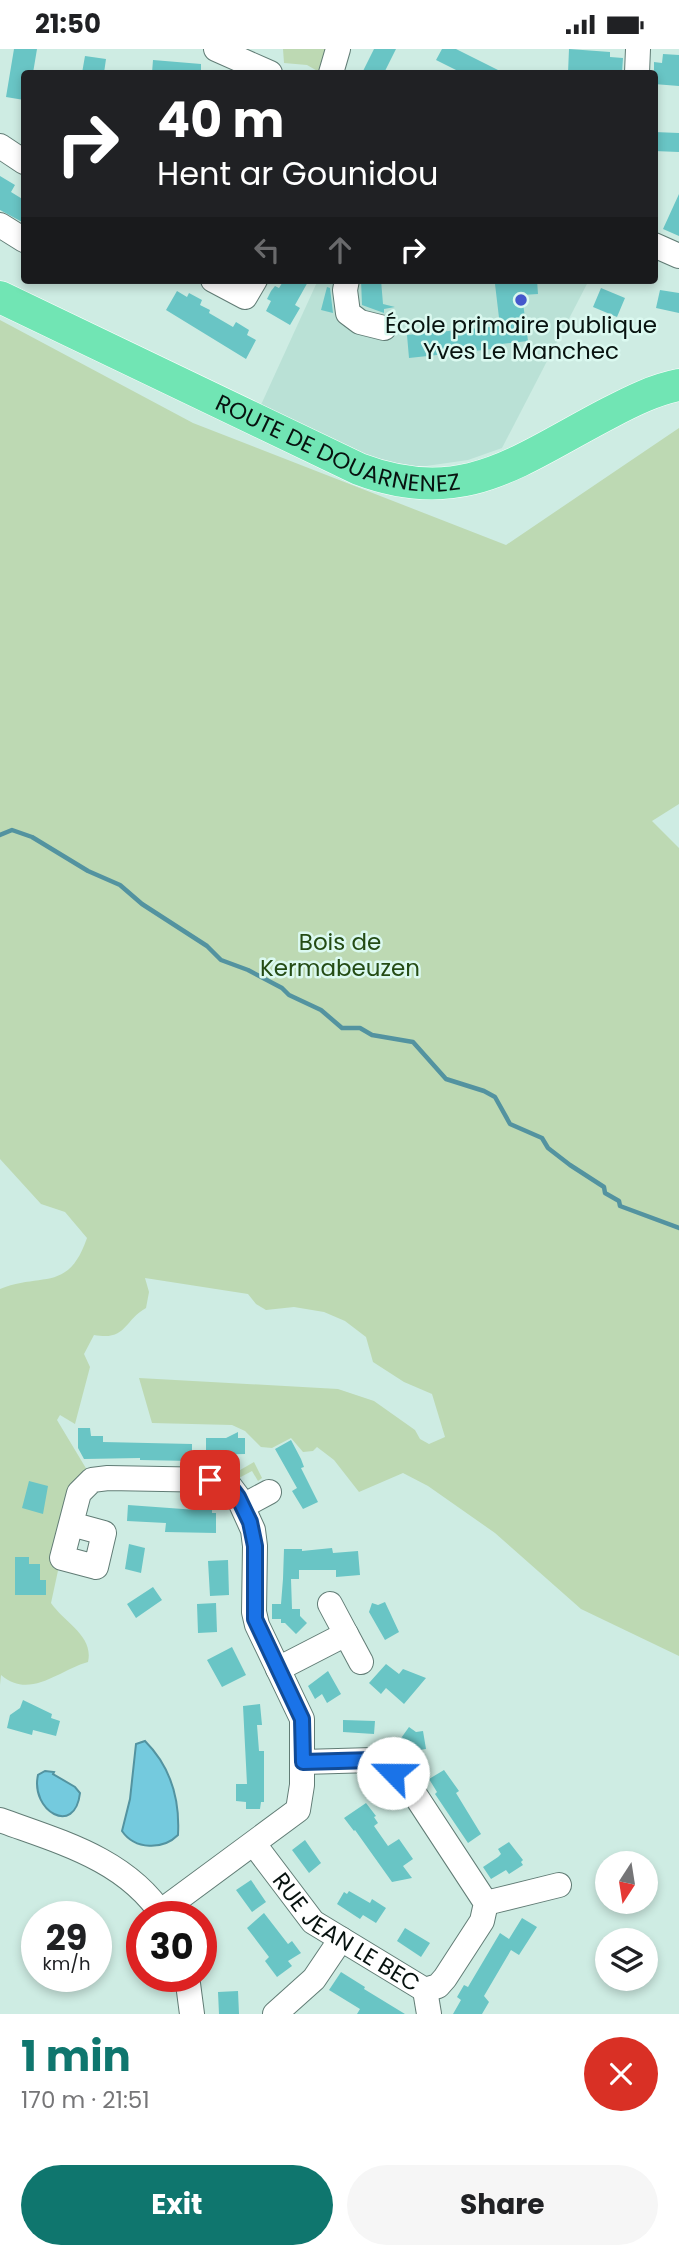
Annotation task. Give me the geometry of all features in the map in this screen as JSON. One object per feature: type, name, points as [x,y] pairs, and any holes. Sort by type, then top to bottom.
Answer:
[{"type":"main road","name":"ROUTE DE DOUARNENEZ","points":[[0,296],[359,469],[393,481],[414,484],[460,482],[488,474],[542,450],[634,400],[679,385]]},
{"type":"street","points":[[216,49],[237,67]]},
{"type":"street","points":[[332,70],[338,49]]},
{"type":"street","points":[[637,70],[638,49]]},
{"type":"street","points":[[0,146],[21,160]]},
{"type":"street","points":[[0,225],[21,238]]},
{"type":"street","points":[[658,247],[679,256]]},
{"type":"street","points":[[221,284],[245,297],[253,284]]},
{"type":"street","points":[[346,284],[348,313],[360,322],[384,328]]},
{"type":"street","points":[[71,1524],[76,1500],[82,1488],[99,1478],[217,1480],[229,1485],[243,1506],[254,1537],[255,1619],[302,1719],[303,1762],[298,1810],[178,1901]]},
{"type":"street","points":[[243,1506],[269,1492]]},
{"type":"street","points":[[330,1604],[361,1662]]},
{"type":"street","points":[[278,1669],[346,1634]]},
{"type":"street","points":[[303,1762],[373,1760],[408,1784],[486,1903],[559,1885]]},
{"type":"street","points":[[0,1820],[109,1864],[143,1889],[152,1901]]},
{"type":"street","name":"RUE JEAN LE BEC","points":[[254,1844],[313,1922],[341,1939],[427,2002],[446,1978],[482,1921],[486,1903]]},
{"type":"street","points":[[275,2014],[314,1979],[341,1939]]},
{"type":"street","points":[[189,1992],[192,2014]]},
{"type":"shaded area","points":[[316,284],[587,284],[502,448],[468,460],[412,468],[396,467],[338,446],[260,407]]},
{"type":"green space","points":[[283,49],[326,49],[322,70],[307,65],[284,63]]},
{"type":"green space","name":"Bois de Kermabeuzen","points":[[0,320],[193,423],[506,545],[679,428],[679,804],[652,821],[679,848],[679,1656],[581,1609],[495,1533],[428,1486],[403,1473],[359,1492],[334,1460],[317,1447],[313,1451],[303,1452],[291,1438],[272,1448],[261,1447],[245,1431],[232,1425],[152,1423],[139,1378],[338,1389],[374,1401],[415,1430],[420,1439],[429,1444],[445,1437],[432,1394],[404,1382],[373,1362],[366,1337],[345,1321],[324,1312],[294,1307],[266,1310],[256,1304],[248,1294],[145,1278],[149,1292],[146,1308],[119,1333],[94,1335],[84,1354],[90,1367],[75,1424],[60,1415],[57,1420],[90,1475],[67,1529],[51,1603],[87,1644],[88,1662],[34,1684],[12,1682],[1,1675],[0,1685],[0,1289],[62,1274],[80,1255],[87,1238],[65,1212],[41,1204],[0,1159]]},
{"type":"green space","points":[[254,1462],[262,1478],[258,1481],[252,1471],[237,1479],[215,1473],[235,1473]]},
{"type":"water","points":[[145,1741],[161,1762],[172,1784],[178,1822],[178,1835],[172,1840],[149,1846],[134,1842],[122,1831],[130,1799],[136,1744]]},
{"type":"water","points":[[45,1771],[54,1772],[53,1774],[80,1793],[70,1814],[54,1814],[40,1799],[38,1775]]},
{"type":"building","points":[[14,49],[37,49],[34,70],[21,70],[21,100],[6,97]]},
{"type":"building","points":[[374,49],[396,49],[386,70],[364,70]]},
{"type":"building","points":[[442,49],[456,49],[498,70],[456,70],[436,60]]},
{"type":"building","points":[[569,49],[610,52],[610,57],[623,58],[622,70],[568,70]]},
{"type":"building","points":[[663,54],[679,55],[679,86],[658,84],[658,70],[654,70],[654,62],[662,63]]},
{"type":"building","points":[[85,56],[106,59],[104,70],[83,70]]},
{"type":"building","points":[[153,60],[201,64],[201,70],[152,70]]},
{"type":"building","points":[[658,132],[679,133],[679,152],[658,151]]},
{"type":"building","points":[[0,176],[15,185],[11,192],[21,198],[21,221],[0,210]]},
{"type":"building","points":[[679,194],[679,236],[663,229]]},
{"type":"building","points":[[282,284],[307,284],[295,305],[300,308],[290,325],[266,311],[271,301],[267,299],[271,291],[275,286],[279,288]]},
{"type":"building","points":[[361,284],[381,284],[383,304],[395,307],[384,309],[384,313],[362,305]]},
{"type":"building","points":[[495,284],[537,284],[538,294],[522,295],[528,341],[501,344],[502,348],[409,358],[407,335],[500,326]]},
{"type":"building","points":[[327,287],[330,288],[333,313],[321,310]]},
{"type":"building","points":[[601,288],[625,298],[617,317],[593,307]]},
{"type":"building","points":[[660,290],[679,293],[679,313],[656,308]]},
{"type":"building","points":[[177,291],[187,297],[189,293],[202,300],[200,305],[210,310],[209,313],[233,327],[236,322],[249,330],[247,335],[256,340],[246,359],[166,310]]},
{"type":"building","points":[[78,1428],[90,1428],[91,1436],[103,1436],[103,1442],[192,1444],[192,1461],[84,1459],[78,1448]]},
{"type":"building","points":[[238,1432],[238,1438],[245,1438],[245,1454],[206,1455],[206,1438],[226,1438]]},
{"type":"building","points":[[291,1440],[318,1502],[303,1509],[292,1491],[297,1488],[275,1449]]},
{"type":"building","points":[[29,1481],[48,1486],[43,1514],[22,1508]]},
{"type":"building","points":[[128,1505],[197,1510],[198,1505],[212,1505],[212,1513],[216,1513],[216,1533],[165,1532],[166,1523],[127,1521]]},
{"type":"building","points":[[129,1544],[145,1548],[141,1573],[125,1569]]},
{"type":"building","points":[[332,1548],[333,1553],[358,1551],[360,1575],[336,1577],[336,1570],[299,1570],[299,1579],[283,1579],[284,1549],[302,1551]]},
{"type":"building","points":[[15,1557],[29,1557],[29,1564],[40,1564],[40,1580],[46,1580],[46,1595],[15,1595]]},
{"type":"building","points":[[228,1560],[229,1595],[210,1596],[208,1561]]},
{"type":"building","points":[[283,1579],[291,1579],[292,1609],[300,1609],[300,1616],[307,1623],[296,1634],[285,1623],[281,1623],[281,1619],[272,1619],[272,1604],[281,1604]]},
{"type":"building","points":[[153,1587],[162,1600],[136,1618],[127,1604]]},
{"type":"building","points":[[385,1602],[399,1632],[385,1640],[369,1612],[372,1603],[378,1605]]},
{"type":"building","points":[[216,1603],[217,1632],[198,1633],[197,1604]]},
{"type":"building","points":[[232,1647],[246,1675],[222,1687],[207,1660]]},
{"type":"building","points":[[386,1664],[399,1674],[403,1669],[426,1678],[404,1704],[386,1688],[381,1694],[369,1683]]},
{"type":"building","points":[[328,1671],[341,1694],[327,1703],[322,1694],[315,1699],[308,1686]]},
{"type":"building","points":[[23,1700],[52,1714],[51,1718],[60,1721],[56,1736],[33,1730],[32,1735],[7,1728],[10,1715],[20,1708]]},
{"type":"building","points":[[260,1704],[262,1725],[257,1725],[259,1751],[264,1751],[264,1802],[261,1802],[260,1809],[246,1809],[246,1802],[236,1801],[236,1784],[247,1784],[243,1706]]},
{"type":"building","points":[[343,1720],[375,1721],[374,1734],[343,1732]]},
{"type":"building","points":[[409,1727],[416,1732],[423,1731],[426,1749],[412,1751],[407,1758],[394,1748]]},
{"type":"building","points":[[444,1770],[459,1791],[456,1793],[481,1834],[468,1843],[435,1794],[437,1792],[429,1779]]},
{"type":"building","points":[[366,1803],[376,1816],[374,1817],[378,1823],[374,1826],[388,1846],[399,1839],[413,1859],[403,1866],[412,1878],[392,1882],[344,1818]]},
{"type":"building","points":[[305,1840],[321,1863],[309,1873],[292,1850]]},
{"type":"building","points":[[509,1842],[523,1860],[523,1865],[509,1874],[506,1870],[491,1879],[483,1867],[498,1857],[501,1854],[498,1849]]},
{"type":"building","points":[[251,1880],[266,1902],[252,1912],[236,1890]]},
{"type":"building","points":[[349,1891],[370,1903],[372,1899],[386,1908],[376,1923],[363,1915],[360,1919],[337,1904],[344,1892],[347,1894]]},
{"type":"building","points":[[264,1913],[288,1944],[292,1941],[301,1953],[288,1961],[292,1966],[277,1977],[265,1961],[269,1957],[247,1928]]},
{"type":"building","points":[[522,1918],[537,1927],[519,1955],[511,1950],[484,1996],[489,2002],[482,2014],[453,2014],[461,2000],[457,1997],[464,1985],[468,1987],[500,1933],[509,1939]]},
{"type":"building","points":[[405,1928],[430,1943],[421,1957],[397,1941]]},
{"type":"building","points":[[341,1972],[405,2014],[357,2014],[360,2009],[329,1990]]},
{"type":"building","points":[[238,1991],[239,2014],[219,2014],[218,1992]]},
{"type":"waterway","points":[[0,835],[12,830],[32,837],[88,871],[120,885],[142,904],[207,946],[221,960],[248,970],[282,988],[289,995],[321,1010],[342,1028],[360,1028],[372,1035],[413,1042],[446,1079],[495,1097],[510,1124],[542,1138],[548,1148],[604,1187],[605,1193],[619,1201],[620,1206],[679,1228]]},
{"type":"place","name":"École primaire publique Yves Le Manchec","points":[[521,300]]},
{"type":"route","points":[[210,1480],[229,1485],[250,1522],[255,1546],[255,1619],[302,1719],[303,1762],[373,1760],[393,1773]]}]
